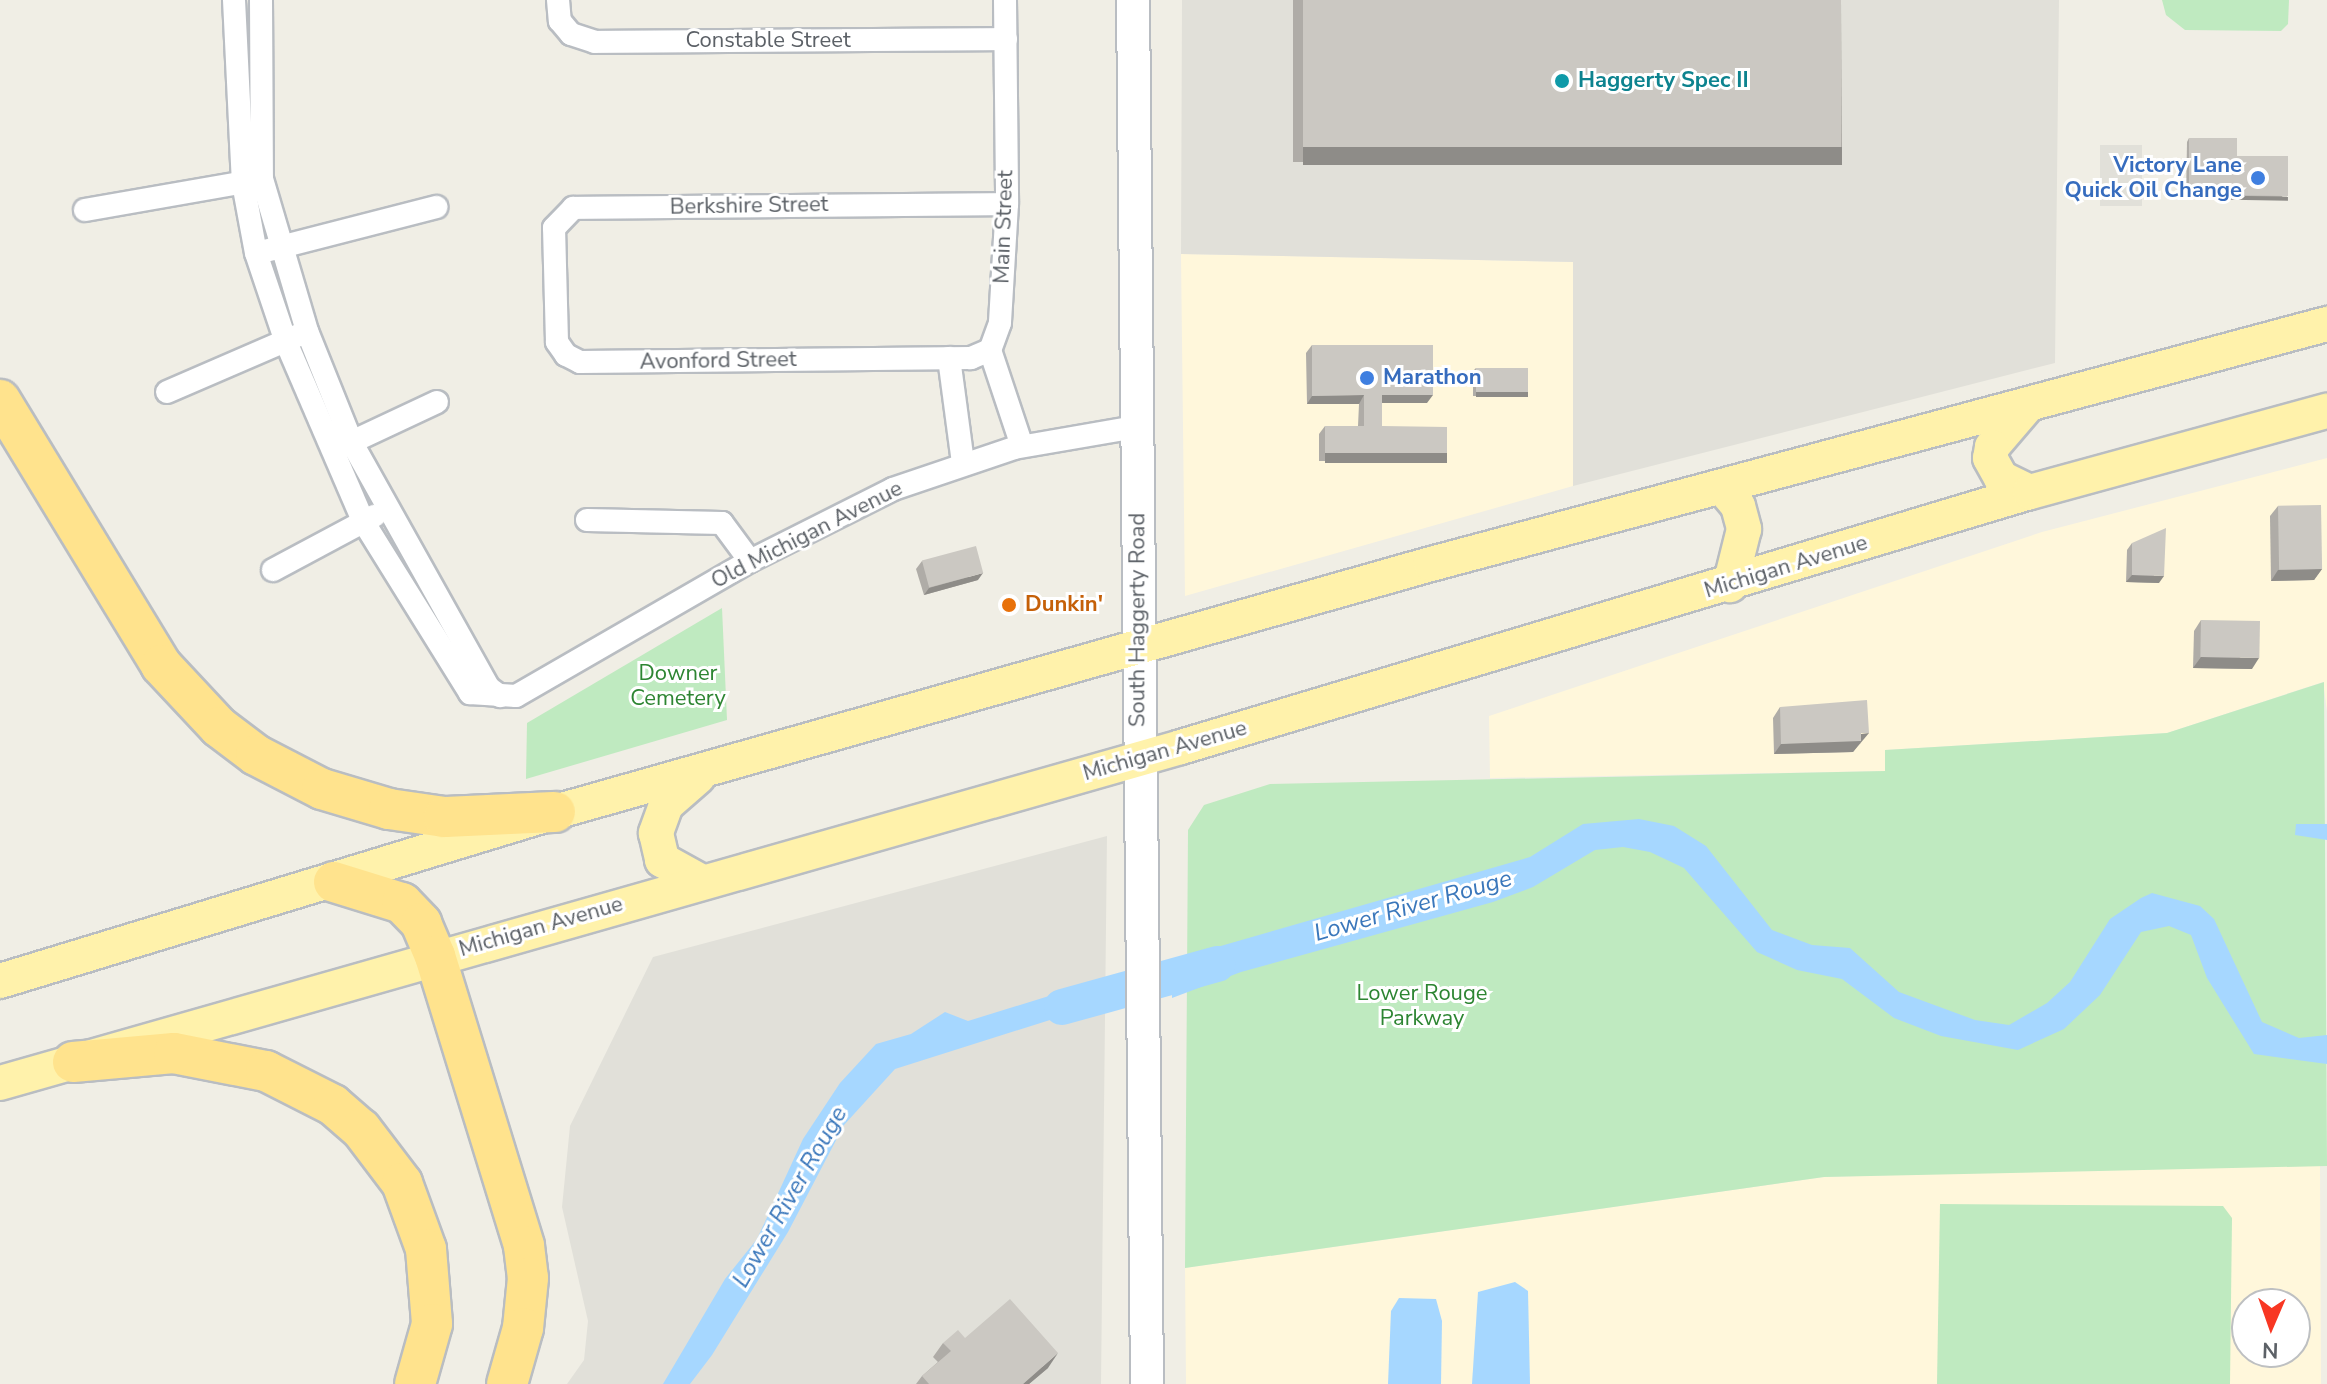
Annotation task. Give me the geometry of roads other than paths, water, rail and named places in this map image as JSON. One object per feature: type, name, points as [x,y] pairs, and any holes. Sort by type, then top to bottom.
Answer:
[{"type":"highway","points":[[0,400],[161,665],[219,727],[256,755],[322,789],[389,809],[444,817],[555,812]]},
{"type":"highway","points":[[334,882],[402,903],[421,923],[435,956],[520,1222],[528,1278],[523,1328],[507,1384]]},
{"type":"highway","points":[[73,1062],[137,1054],[204,1057],[300,1085],[361,1129],[402,1183],[426,1249],[432,1324],[415,1384]]},
{"type":"main road","name":"South Haggerty Road","points":[[1133,0],[1147,1384]]},
{"type":"main road","points":[[0,981],[334,882],[555,812],[702,774],[1431,564],[2327,324]]},
{"type":"main road","points":[[2027,406],[1992,447],[1990,458],[2001,478],[2030,492]]},
{"type":"main road","name":"Michigan Avenue","points":[[0,1083],[435,956],[1139,759],[1730,585],[2030,492],[2327,411]]},
{"type":"main road","points":[[1723,488],[1738,506],[1744,529],[1730,585]]},
{"type":"main road","points":[[702,774],[666,805],[656,833],[662,860],[702,882]]},
{"type":"street","points":[[234,0],[256,253],[286,342],[342,447],[388,509],[489,688],[500,696]]},
{"type":"street","points":[[261,0],[252,181],[280,248],[363,521],[457,678],[470,693],[500,696]]},
{"type":"street","name":"Constable Street","points":[[558,0],[560,21],[571,34],[595,42],[1006,39]]},
{"type":"street","name":"Main Street","points":[[990,350],[1000,323],[1007,204],[1005,0]]},
{"type":"street","points":[[85,210],[252,181]]},
{"type":"street","name":"Berkshire Street","points":[[554,282],[554,228],[573,208],[1007,204]]},
{"type":"street","points":[[256,253],[436,207]]},
{"type":"street","name":"Avonford Street","points":[[554,282],[557,342],[566,355],[580,362],[971,358],[990,350]]},
{"type":"street","points":[[167,392],[307,331]]},
{"type":"street","points":[[990,350],[1022,446]]},
{"type":"street","points":[[949,358],[963,463]]},
{"type":"street","points":[[342,447],[437,402]]},
{"type":"street","name":"Old Michigan Avenue","points":[[500,696],[516,696],[750,561],[893,489],[963,463],[1022,446],[1136,427]]},
{"type":"street","points":[[273,570],[388,509]]},
{"type":"street","points":[[587,520],[722,523],[750,561]]},
{"type":"water","points":[[1639,819],[1674,826],[1706,846],[1772,930],[1812,945],[1850,948],[1899,992],[1975,1020],[2009,1025],[2047,1003],[2070,982],[2110,919],[2141,898],[2152,893],[2200,906],[2214,919],[2262,1022],[2299,1038],[2327,1035],[2327,1064],[2254,1054],[2207,978],[2191,935],[2169,926],[2141,932],[2100,995],[2064,1029],[2018,1050],[1941,1036],[1894,1018],[1842,979],[1797,970],[1757,952],[1684,868],[1650,852],[1623,847],[1595,850],[1533,887],[1493,902],[1241,972],[1172,998],[1172,960],[1530,857],[1583,824]]},
{"type":"water","points":[[2296,824],[2327,824],[2327,840],[2295,835]]},
{"type":"water","points":[[1110,977],[1108,1012],[1050,1020],[895,1069],[844,1125],[788,1232],[712,1355],[690,1384],[663,1384],[725,1279],[757,1239],[803,1139],[840,1083],[876,1044],[911,1034],[945,1012],[968,1021]]},
{"type":"water","points":[[1515,1282],[1528,1291],[1530,1384],[1472,1384],[1478,1292]]},
{"type":"water","points":[[1399,1298],[1436,1299],[1442,1321],[1441,1384],[1388,1384],[1391,1311]]},
{"type":"waterway","name":"Lower River Rouge","points":[[1062,1007],[1217,964]]},
{"type":"place","name":"Haggerty Spec II","points":[[1562,81]]},
{"type":"place","name":"Victory Lane Quick Oil Change","points":[[2258,178]]},
{"type":"place","name":"Marathon","points":[[1367,378]]},
{"type":"place","name":"Dunkin'","points":[[1009,605]]},
{"type":"park label","name":"Downer Cemetery","points":[[678,686]]},
{"type":"park label","name":"Lower Rouge Parkway","points":[[1422,1006]]}]
